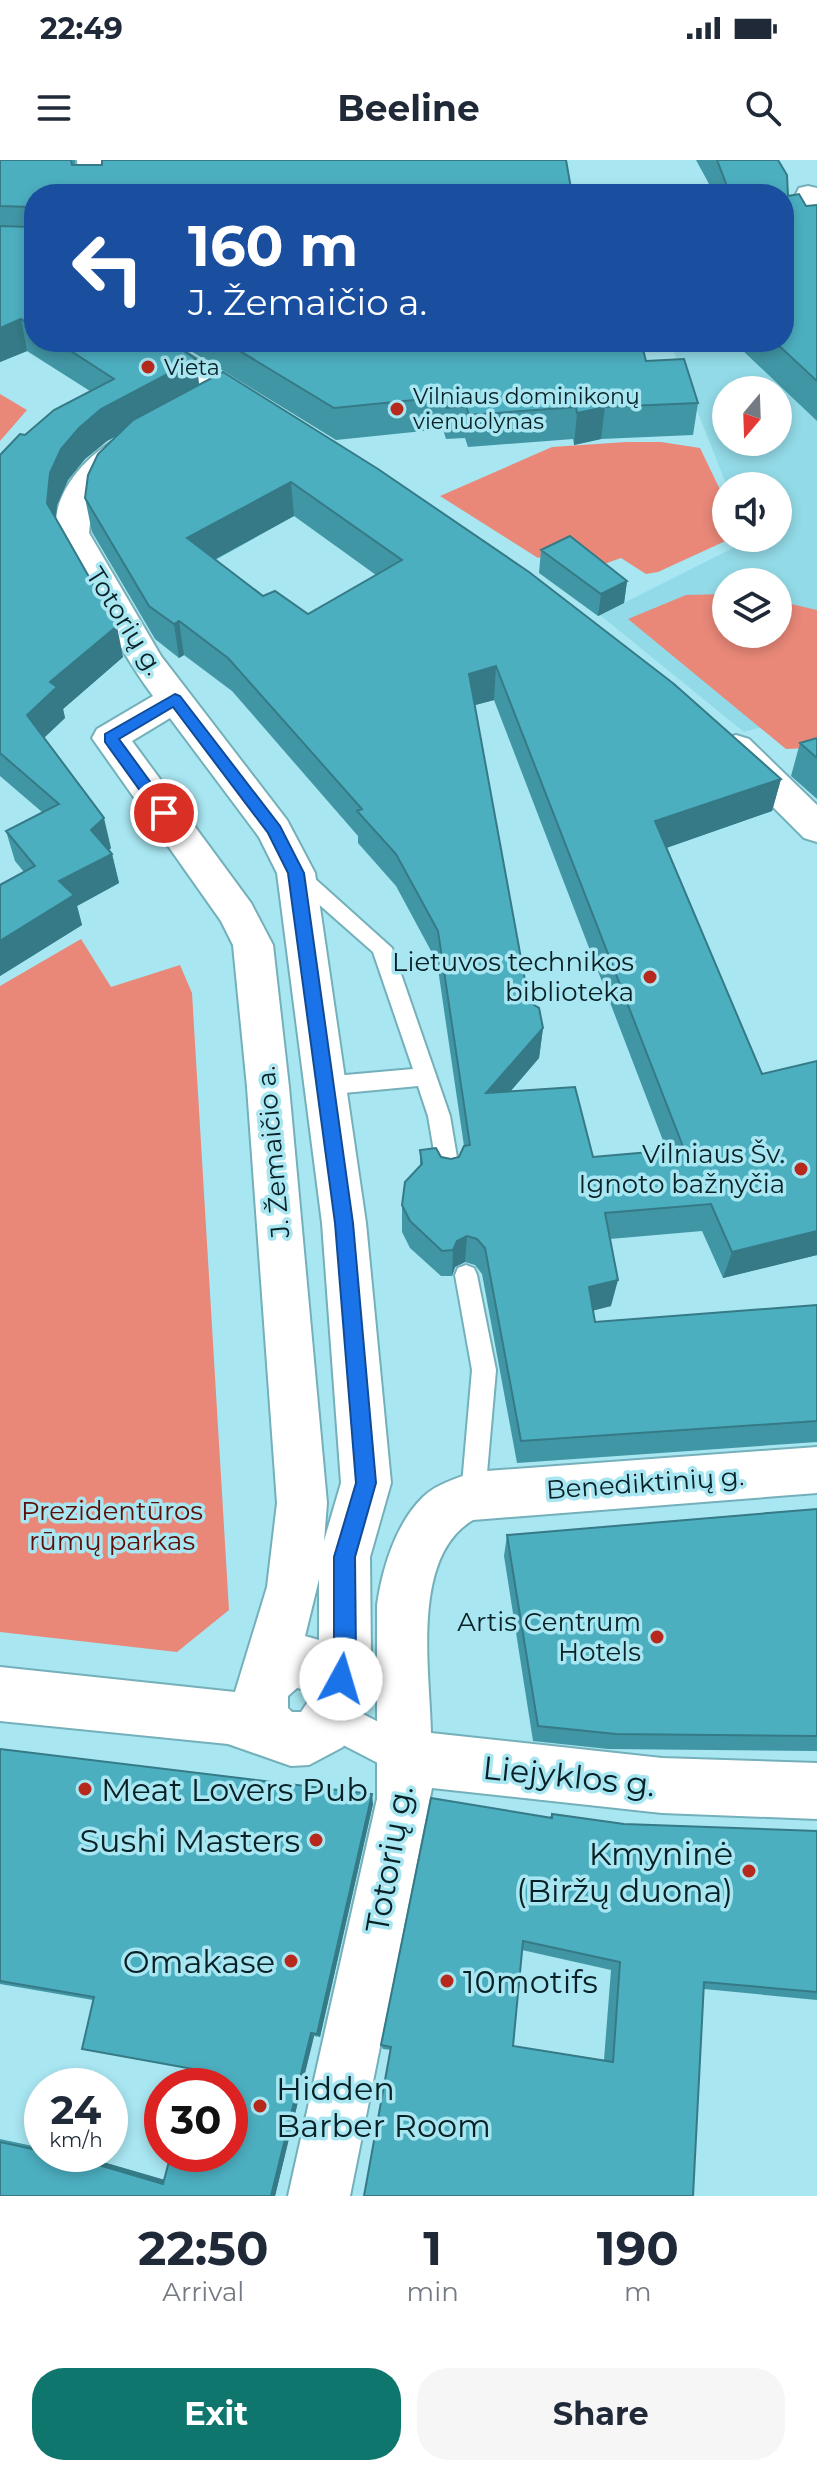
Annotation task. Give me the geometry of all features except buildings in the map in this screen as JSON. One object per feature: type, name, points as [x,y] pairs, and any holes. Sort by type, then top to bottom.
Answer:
[{"type":"street","points":[[90,160],[91,184]]},
{"type":"street","points":[[794,212],[804,206],[808,194],[817,199]]},
{"type":"street","points":[[161,352],[214,399],[287,429]]},
{"type":"street","name":"Totorių g.","points":[[164,426],[126,446],[98,468],[80,490],[72,510],[73,533],[147,663],[274,830],[296,873],[344,1223],[366,1483],[345,1557],[345,1657],[334,1709]]},
{"type":"street","name":"J. Žemaičio a.","points":[[175,699],[110,738],[237,913],[253,945],[268,1087],[302,1503],[298,1560],[288,1613],[256,1705]]},
{"type":"street","points":[[710,725],[817,828]]},
{"type":"street","points":[[253,945],[305,934]]},
{"type":"street","points":[[268,1087],[323,1086]]},
{"type":"street","name":"Benediktinių g.","points":[[473,1496],[817,1470]]},
{"type":"street","name":"Totorių g.","points":[[319,2196],[405,1799],[403,1605],[406,1582],[417,1551],[439,1515],[453,1504],[473,1496]]},
{"type":"street","points":[[0,1694],[256,1705],[286,1739],[301,1740],[315,1736],[334,1709],[329,1675],[319,1665],[307,1661],[282,1665],[256,1705]]},
{"type":"street","name":"Liejyklos g.","points":[[334,1709],[405,1757],[486,1769],[723,1791],[817,1791]]},
{"type":"lane","points":[[296,873],[382,948],[423,1077],[439,1116],[449,1175]]},
{"type":"lane","points":[[323,1086],[423,1077]]},
{"type":"lane","points":[[466,1275],[484,1370],[473,1496]]},
{"type":"shaded area","points":[[817,237],[817,711],[744,732],[600,615],[725,552],[792,552],[792,472],[721,472],[715,456],[792,456],[792,376],[712,376],[712,448],[674,352],[794,352],[794,310]]},
{"type":"green space","points":[[0,394],[27,410],[0,441]]},
{"type":"green space","points":[[661,442],[700,448],[712,473],[712,547],[658,572],[646,574],[621,558],[596,567],[559,550],[538,558],[440,496],[552,447]]},
{"type":"green space","points":[[712,594],[712,648],[792,648],[792,604],[817,610],[817,756],[810,748],[786,749],[628,619],[686,595]]},
{"type":"green space","name":"Prezidentūros rūmų parkas","points":[[81,939],[111,987],[180,965],[192,993],[229,1610],[177,1652],[0,1632],[0,986]]},
{"type":"place","name":"Vieta","points":[[148,367]]},
{"type":"place","name":"Vilniaus dominikonų vienuolynas","points":[[397,409]]},
{"type":"place","name":"Lietuvos technikos biblioteka","points":[[650,977]]},
{"type":"place","name":"Vilniaus Šv. Ignoto bažnyčia","points":[[801,1169]]},
{"type":"place","name":"Artis Centrum Hotels","points":[[657,1637]]},
{"type":"place","name":"Meat Lovers Pub","points":[[85,1789]]},
{"type":"place","name":"Sushi Masters","points":[[316,1840]]},
{"type":"place","name":"Kmyninė (Biržų duona)","points":[[749,1871]]},
{"type":"place","name":"Omakase","points":[[291,1961]]},
{"type":"place","name":"10motifs","points":[[447,1981]]},
{"type":"place","name":"Hidden Barber Room","points":[[260,2106]]},
{"type":"route","points":[[164,813],[110,738],[175,699],[274,830],[296,873],[344,1223],[366,1483],[345,1557],[345,1657],[341,1679]]}]
